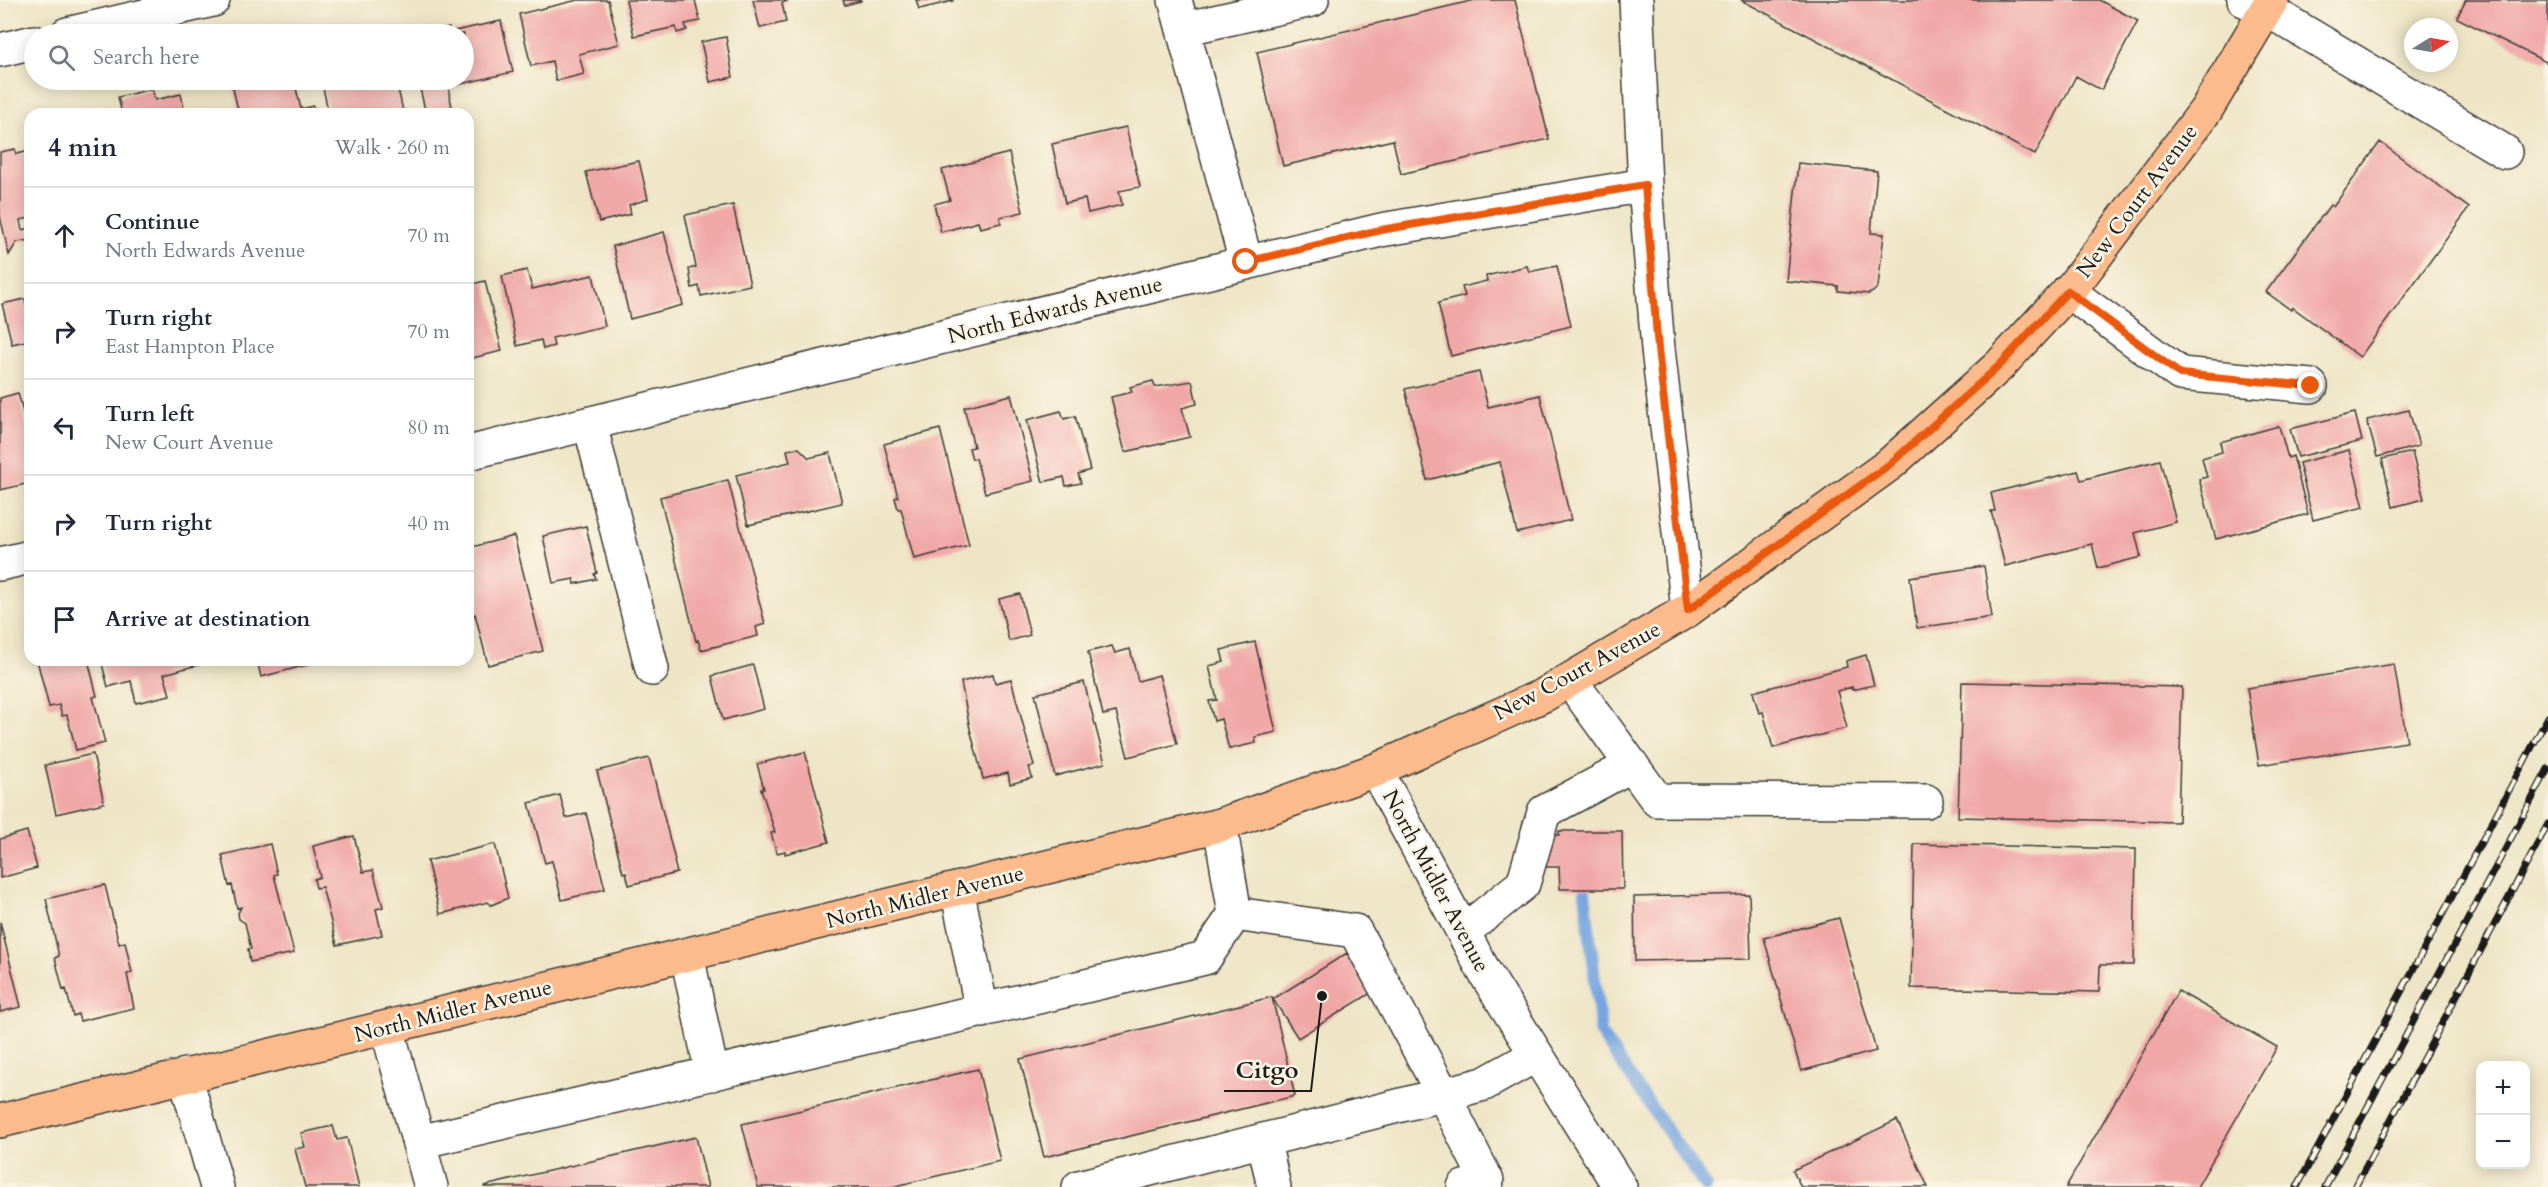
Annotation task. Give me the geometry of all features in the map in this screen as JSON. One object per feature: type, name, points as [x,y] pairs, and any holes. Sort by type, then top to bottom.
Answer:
[{"type":"main road","name":"New Court Avenue","points":[[1376,770],[1544,695],[1688,610],[1890,464],[1999,366],[2068,291],[2206,110],[2261,3]]},
{"type":"main road","name":"North Midler Avenue","points":[[0,1121],[1220,825],[1376,770]]},
{"type":"street","points":[[110,24],[213,0]]},
{"type":"street","points":[[1246,262],[1179,15],[1312,0]]},
{"type":"street","points":[[1636,0],[1645,185],[1658,349],[1688,610]]},
{"type":"street","points":[[2261,3],[2505,152]]},
{"type":"street","points":[[0,50],[24,44]]},
{"type":"street","name":"North Edwards Avenue","points":[[474,452],[1381,230],[1645,185]]},
{"type":"street","points":[[2068,291],[2180,374],[2311,386]]},
{"type":"street","points":[[590,424],[652,669]]},
{"type":"street","points":[[0,564],[24,558]]},
{"type":"street","points":[[1570,680],[1657,800],[1926,801]]},
{"type":"street","points":[[1463,932],[1523,884],[1544,812],[1632,765]]},
{"type":"street","name":"North Midler Avenue","points":[[1376,770],[1485,973],[1620,1187]]},
{"type":"street","points":[[419,1142],[1205,958],[1235,914],[1220,825]]},
{"type":"street","points":[[957,889],[982,1011]]},
{"type":"street","points":[[1235,914],[1355,931],[1487,1181],[1464,1187]]},
{"type":"street","points":[[687,955],[711,1074]]},
{"type":"street","points":[[387,1028],[431,1187]]},
{"type":"street","points":[[1079,1187],[1264,1142],[1484,1084],[1536,1054]]},
{"type":"street","points":[[185,1075],[217,1187]]},
{"type":"street","points":[[1264,1142],[1274,1187]]},
{"type":"building","points":[[578,0],[608,0],[619,44],[579,54],[584,74],[556,81],[552,61],[531,66],[519,14]]},
{"type":"building","points":[[626,0],[695,0],[700,21],[685,24],[687,30],[677,33],[676,27],[634,36]]},
{"type":"building","points":[[753,0],[789,0],[782,3],[786,22],[760,28]]},
{"type":"building","points":[[843,0],[861,0],[861,1],[845,5]]},
{"type":"building","points":[[916,0],[953,0],[953,1],[919,9]]},
{"type":"building","points":[[1475,0],[1515,0],[1549,139],[1401,174],[1393,140],[1283,166],[1257,52]]},
{"type":"building","points":[[1741,0],[2099,0],[2138,21],[2101,90],[2076,76],[2035,155]]},
{"type":"building","points":[[2466,0],[2548,0],[2548,63],[2458,18]]},
{"type":"building","points":[[501,21],[513,72],[474,81],[474,27]]},
{"type":"building","points":[[726,37],[733,77],[710,82],[701,42]]},
{"type":"building","points":[[148,90],[152,90],[155,100],[181,94],[184,108],[121,108],[118,97]]},
{"type":"building","points":[[233,90],[296,90],[301,108],[238,108]]},
{"type":"building","points":[[323,90],[398,90],[402,108],[328,108]]},
{"type":"building","points":[[420,90],[449,90],[452,107],[425,108]]},
{"type":"building","points":[[1126,127],[1140,187],[1119,191],[1122,205],[1088,213],[1085,199],[1065,203],[1052,144]]},
{"type":"building","points":[[2380,142],[2469,208],[2360,357],[2292,307],[2291,310],[2266,292],[2330,205],[2333,207]]},
{"type":"building","points":[[15,149],[16,154],[24,152],[24,219],[20,220],[22,230],[24,230],[24,241],[17,242],[9,255],[0,216],[0,152]]},
{"type":"building","points":[[1009,153],[1023,212],[1000,217],[1001,223],[980,228],[978,222],[941,232],[934,204],[950,200],[942,170]]},
{"type":"building","points":[[639,161],[648,199],[629,205],[631,214],[599,222],[586,172]]},
{"type":"building","points":[[1798,163],[1877,171],[1871,233],[1884,234],[1878,287],[1873,292],[1869,294],[1838,291],[1838,286],[1786,281]]},
{"type":"building","points":[[733,205],[750,285],[701,296],[699,286],[692,288],[689,269],[696,267],[685,215]]},
{"type":"building","points":[[664,232],[683,305],[630,319],[613,246]]},
{"type":"building","points":[[1527,266],[1529,272],[1557,266],[1571,326],[1451,356],[1438,303],[1465,296],[1462,287],[1487,281],[1486,276]]},
{"type":"building","points":[[527,270],[532,289],[593,275],[605,326],[552,338],[554,346],[543,349],[541,340],[517,346],[502,276]]},
{"type":"building","points":[[485,281],[502,351],[474,358],[474,284]]},
{"type":"building","points":[[24,299],[24,341],[12,344],[2,304]]},
{"type":"building","points":[[1479,372],[1488,407],[1540,395],[1571,520],[1517,533],[1500,462],[1427,480],[1405,389]]},
{"type":"building","points":[[1153,381],[1155,387],[1192,381],[1197,404],[1182,408],[1190,437],[1125,452],[1111,397],[1132,392],[1130,387]]},
{"type":"building","points":[[18,393],[24,416],[24,484],[0,490],[0,398]]},
{"type":"building","points":[[1011,395],[1033,481],[985,493],[976,458],[972,459],[969,448],[974,447],[964,407]]},
{"type":"building","points":[[2409,410],[2419,446],[2377,457],[2367,420]]},
{"type":"building","points":[[1061,411],[1064,419],[1075,416],[1090,470],[1078,474],[1081,483],[1066,486],[1064,477],[1043,482],[1027,420]]},
{"type":"building","points":[[2355,413],[2362,441],[2298,457],[2290,429]]},
{"type":"building","points":[[2279,426],[2288,458],[2293,456],[2308,514],[2216,539],[2199,479],[2207,477],[2202,458],[2222,452],[2220,442]]},
{"type":"building","points":[[940,429],[969,545],[914,559],[901,509],[898,509],[895,498],[898,497],[884,444]]},
{"type":"building","points":[[799,448],[809,458],[830,453],[842,503],[748,525],[736,475],[790,462],[787,450]]},
{"type":"building","points":[[2349,450],[2364,507],[2313,520],[2299,463]]},
{"type":"building","points":[[2412,452],[2424,499],[2393,507],[2382,459]]},
{"type":"building","points":[[2160,460],[2176,522],[2135,533],[2141,557],[2098,568],[2092,544],[2005,566],[1991,511],[1995,511],[1991,493],[2078,471],[2081,480]]},
{"type":"building","points":[[728,480],[765,624],[756,627],[758,636],[701,650],[698,640],[696,641],[660,497]]},
{"type":"building","points":[[586,526],[597,573],[594,574],[596,579],[575,584],[574,579],[553,583],[543,536]]},
{"type":"building","points":[[514,536],[543,651],[488,665],[474,614],[474,546]]},
{"type":"building","points":[[1984,566],[1992,617],[1917,628],[1910,577]]},
{"type":"building","points":[[1020,594],[1030,635],[1009,641],[999,599]]},
{"type":"building","points":[[1255,642],[1276,732],[1255,737],[1256,743],[1229,749],[1221,719],[1214,721],[1209,701],[1217,700],[1209,666],[1224,662],[1221,650]]},
{"type":"building","points":[[1112,646],[1115,653],[1130,649],[1138,681],[1159,675],[1177,744],[1128,757],[1116,712],[1103,715],[1088,652]]},
{"type":"building","points":[[1866,655],[1874,685],[1837,691],[1847,728],[1773,748],[1763,712],[1759,713],[1753,692],[1847,667],[1846,661]]},
{"type":"building","points":[[2394,664],[2407,742],[2259,765],[2247,688]]},
{"type":"building","points":[[753,665],[764,709],[723,720],[712,676]]},
{"type":"building","points":[[39,666],[90,666],[97,696],[93,697],[105,743],[76,750],[67,715],[62,716],[59,705],[49,707]]},
{"type":"building","points":[[103,666],[194,666],[164,674],[170,695],[136,703],[131,681],[108,687]]},
{"type":"building","points":[[258,666],[303,666],[261,677]]},
{"type":"building","points":[[993,674],[995,683],[1011,679],[1034,766],[1029,767],[1032,778],[1010,784],[1008,773],[983,779],[961,682]]},
{"type":"building","points":[[1084,682],[1105,763],[1055,776],[1035,694]]},
{"type":"building","points":[[1962,682],[2182,687],[2178,822],[1958,817]]},
{"type":"building","points":[[805,752],[829,842],[785,854],[785,851],[777,853],[771,833],[775,832],[761,789],[764,789],[757,764]]},
{"type":"building","points":[[93,754],[104,803],[56,814],[45,765]]},
{"type":"building","points":[[649,758],[677,873],[629,885],[626,872],[623,873],[597,771]]},
{"type":"building","points":[[560,795],[566,818],[586,813],[605,889],[562,900],[552,861],[545,863],[529,803]]},
{"type":"building","points":[[27,831],[37,868],[0,878],[0,839]]},
{"type":"building","points":[[1559,831],[1622,831],[1623,889],[1560,889],[1559,867],[1546,867],[1547,835],[1559,835]]},
{"type":"building","points":[[354,836],[363,872],[373,870],[383,907],[376,909],[382,935],[337,945],[322,887],[316,888],[314,879],[320,877],[313,846]]},
{"type":"building","points":[[270,844],[277,874],[274,875],[294,953],[250,962],[248,949],[251,949],[245,923],[239,919],[238,913],[241,907],[237,908],[222,855]]},
{"type":"building","points":[[495,844],[508,898],[491,905],[488,902],[440,914],[427,861]]},
{"type":"building","points":[[1914,844],[2136,849],[2134,965],[2100,965],[2099,992],[1911,988]]},
{"type":"building","points":[[105,885],[119,944],[125,942],[132,973],[127,974],[134,1008],[80,1021],[78,1014],[73,1016],[66,989],[63,990],[55,958],[59,956],[46,899]]},
{"type":"building","points":[[1749,894],[1751,959],[1635,961],[1634,897]]},
{"type":"building","points":[[1839,918],[1876,1051],[1801,1071],[1764,938]]},
{"type":"building","points":[[0,922],[21,1007],[0,1012]]},
{"type":"building","points":[[1347,953],[1371,993],[1298,1038],[1273,999]]},
{"type":"building","points":[[2178,991],[2277,1047],[2197,1187],[2066,1187]]},
{"type":"building","points":[[1272,997],[1295,1096],[1044,1157],[1020,1059]]},
{"type":"building","points":[[978,1069],[1000,1161],[891,1187],[758,1187],[742,1124]]},
{"type":"building","points":[[1897,1120],[1928,1187],[1801,1187],[1793,1170]]},
{"type":"building","points":[[333,1126],[337,1140],[347,1138],[359,1187],[305,1187],[295,1149],[305,1147],[301,1133]]},
{"type":"building","points":[[696,1137],[708,1187],[484,1187],[484,1186]]},
{"type":"waterway","points":[[1585,892],[1601,1034],[1706,1187]]},
{"type":"railway","points":[[2297,1187],[2548,717]]},
{"type":"railway","points":[[2325,1187],[2548,769]]},
{"type":"railway","points":[[2355,1187],[2548,824]]},
{"type":"place","name":"Citgo","points":[[1322,996]]},
{"type":"route","points":[[1246,262],[1381,230],[1645,185],[1658,349],[1688,610],[1890,464],[1999,366],[2068,291],[2180,374],[2311,386]]}]
